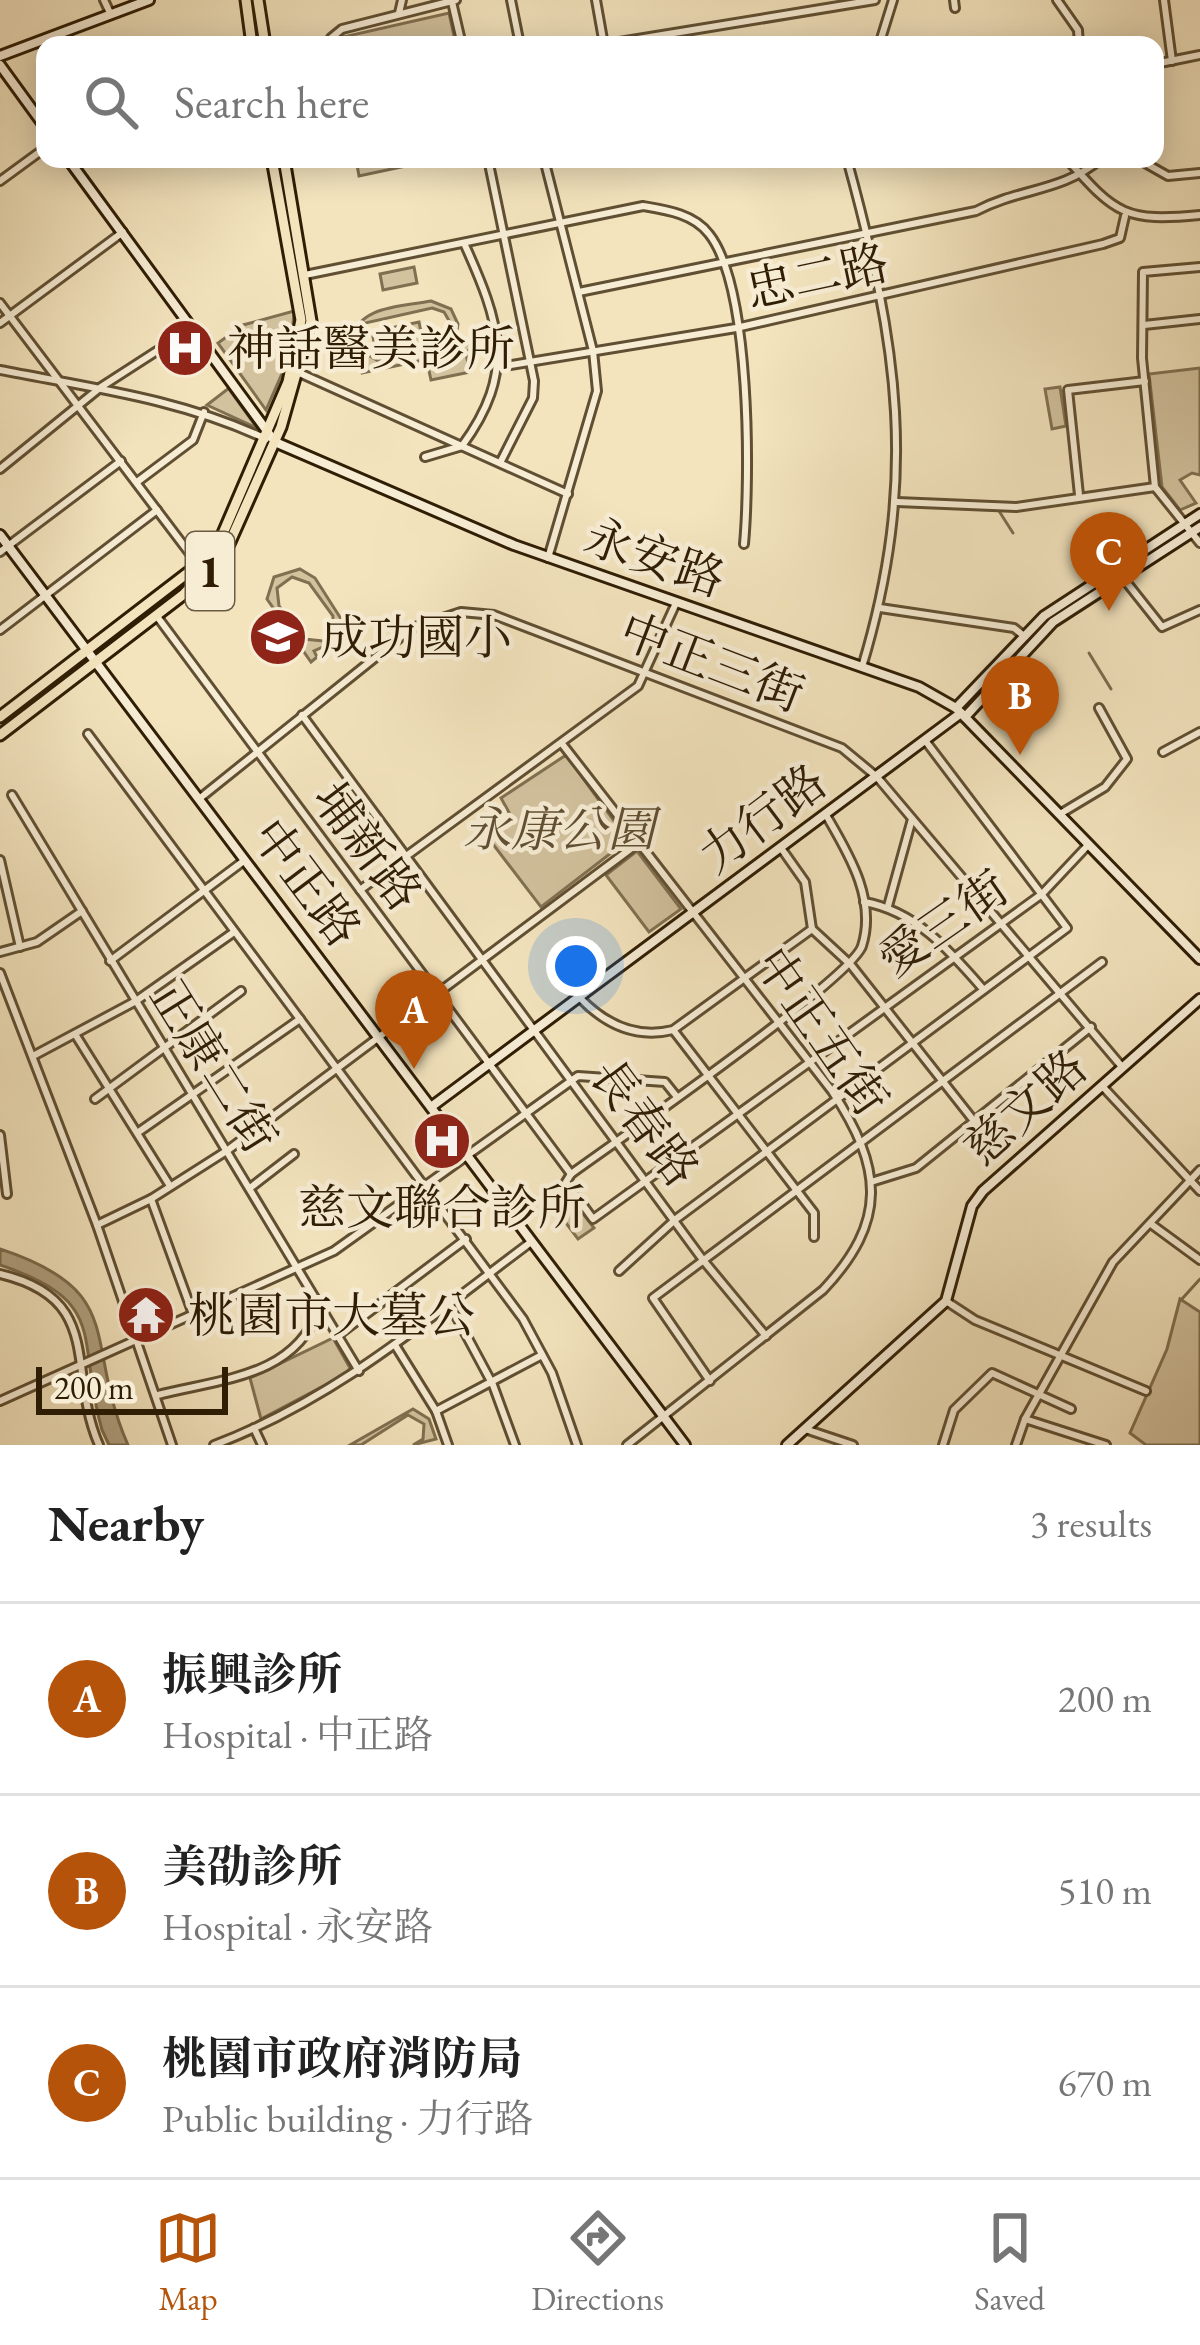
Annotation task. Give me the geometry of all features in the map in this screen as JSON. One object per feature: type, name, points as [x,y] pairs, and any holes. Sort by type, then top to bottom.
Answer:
[{"type":"main road","points":[[246,0],[251,36]]},
{"type":"main road","points":[[258,0],[264,36]]},
{"type":"main road","name":"1","points":[[0,717],[156,616],[204,571],[228,527],[296,371],[310,321],[274,168]]},
{"type":"main road","name":"1","points":[[285,168],[298,276]]},
{"type":"main road","name":"1","points":[[0,735],[92,656],[204,571]]},
{"type":"street","points":[[104,0],[111,15]]},
{"type":"street","points":[[59,36],[148,0]]},
{"type":"street","points":[[398,0],[399,13]]},
{"type":"street","points":[[390,16],[398,0]]},
{"type":"street","points":[[336,36],[399,13],[454,0],[460,36]]},
{"type":"street","points":[[511,0],[518,36]]},
{"type":"street","points":[[596,0],[602,36]]},
{"type":"street","points":[[657,36],[874,0]]},
{"type":"street","points":[[883,36],[893,0]]},
{"type":"street","points":[[1057,0],[1078,36]]},
{"type":"street","points":[[1164,0],[1172,61]]},
{"type":"street","points":[[36,45],[0,60],[36,114]]},
{"type":"street","points":[[1164,62],[1200,56]]},
{"type":"street","points":[[0,181],[36,155]]},
{"type":"street","points":[[75,168],[269,436]]},
{"type":"street","points":[[490,168],[532,361],[533,398],[500,463]]},
{"type":"street","points":[[546,168],[592,351],[593,414],[548,558]]},
{"type":"street","points":[[849,168],[883,296],[898,400],[896,502],[880,608],[862,667]]},
{"type":"street","points":[[1074,168],[1125,216],[1146,220],[1200,215]]},
{"type":"street","points":[[579,292],[976,211],[1012,194],[1058,188],[1090,168]]},
{"type":"street","points":[[1154,168],[1168,176],[1200,173]]},
{"type":"street","points":[[298,276],[643,206],[665,210],[705,229],[723,263],[744,380],[744,544]]},
{"type":"street","name":"忠二路","points":[[499,367],[736,328],[1103,244],[1120,238],[1125,216]]},
{"type":"street","points":[[0,323],[123,232]]},
{"type":"street","points":[[425,457],[462,446],[494,395],[499,367],[493,311],[464,243]]},
{"type":"street","points":[[1200,267],[1143,272],[1142,326],[1155,487],[1193,528],[1200,543]]},
{"type":"street","points":[[0,302],[204,571]]},
{"type":"street","points":[[1142,326],[1200,319]]},
{"type":"street","points":[[0,469],[101,387],[194,327]]},
{"type":"street","name":"永安路","points":[[0,370],[101,387],[204,412],[548,558],[862,667],[961,712],[1200,958]]},
{"type":"street","points":[[296,371],[569,495]]},
{"type":"street","points":[[1079,496],[1068,390],[1144,381]]},
{"type":"street","points":[[137,482],[193,440],[204,412]]},
{"type":"street","points":[[4,549],[121,460]]},
{"type":"street","points":[[896,502],[1016,507],[1155,487]]},
{"type":"street","points":[[0,630],[157,510]]},
{"type":"street","name":"力行路","points":[[431,1107],[927,742],[1027,639],[1119,573],[1193,528],[1200,514]]},
{"type":"street","name":"中正路","points":[[0,535],[4,549],[92,656],[685,1445]]},
{"type":"street","points":[[1119,573],[1162,627],[1200,610]]},
{"type":"street","points":[[360,890],[638,686],[676,603]]},
{"type":"street","points":[[880,608],[1014,628],[1027,639]]},
{"type":"street","name":"中正三街","points":[[199,799],[412,628],[461,612],[494,614],[842,748],[878,777],[1123,1068]]},
{"type":"street","name":"埔新路","points":[[156,616],[490,1064],[593,1219]]},
{"type":"street","points":[[1060,814],[1105,787],[1127,759],[1099,708]]},
{"type":"street","name":"長春路","points":[[302,715],[648,1179],[703,1260],[766,1336]]},
{"type":"street","points":[[1163,752],[1200,732]]},
{"type":"street","points":[[88,734],[490,1273],[542,1355],[577,1445]]},
{"type":"street","points":[[619,1271],[676,1219],[1067,928],[927,742]]},
{"type":"street","name":"中正五街","points":[[563,745],[838,1100],[862,1142],[872,1182],[851,1261],[766,1336],[627,1445]]},
{"type":"street","name":"正康二街","points":[[12,795],[358,1371]]},
{"type":"street","points":[[568,1178],[851,965],[862,946],[864,902],[853,863],[826,815]]},
{"type":"street","points":[[888,906],[912,819]]},
{"type":"street","points":[[97,1225],[151,1199],[228,1150],[637,844]]},
{"type":"street","name":"愛三街","points":[[593,1219],[1042,894],[1089,844]]},
{"type":"street","points":[[781,848],[805,882],[812,929],[851,965],[974,1121]]},
{"type":"street","points":[[0,860],[20,947]]},
{"type":"street","points":[[110,961],[245,860]]},
{"type":"street","points":[[864,902],[888,906],[914,920],[983,989]]},
{"type":"street","points":[[0,952],[20,947],[82,911]]},
{"type":"street","points":[[580,998],[621,1028],[657,1034],[673,1030],[812,929]]},
{"type":"street","points":[[33,1056],[136,1001],[234,932]]},
{"type":"street","points":[[710,1381],[652,1298],[1102,962]]},
{"type":"street","points":[[0,973],[97,1225],[172,1445]]},
{"type":"street","points":[[94,1099],[241,992]]},
{"type":"street","name":"慈文路","points":[[946,1300],[977,1198],[1200,999]]},
{"type":"street","points":[[140,1131],[194,1098],[300,1019]]},
{"type":"street","points":[[872,1182],[916,1168],[1091,1028]]},
{"type":"street","points":[[673,1030],[814,1213],[814,1237]]},
{"type":"street","points":[[75,1034],[140,1131],[170,1186]]},
{"type":"street","points":[[0,1401],[296,1270],[374,1226],[464,1154],[571,1080],[665,1082],[676,1096]]},
{"type":"street","points":[[1103,1087],[1200,1191]]},
{"type":"street","points":[[0,1135],[7,1194]]},
{"type":"street","points":[[250,1188],[294,1154]]},
{"type":"street","points":[[1016,1445],[1024,1419],[1113,1262],[1200,1171]]},
{"type":"street","points":[[151,1199],[194,1317]]},
{"type":"street","points":[[1151,1224],[1200,1260]]},
{"type":"street","points":[[337,1336],[466,1239]]},
{"type":"street","points":[[214,1445],[358,1371],[531,1242]]},
{"type":"street","points":[[0,1274],[62,1302],[74,1323],[99,1445]]},
{"type":"street","points":[[787,1445],[946,1300],[975,1320],[1146,1391]]},
{"type":"street","points":[[449,1304],[493,1385],[515,1445]]},
{"type":"street","points":[[156,1396],[241,1377],[278,1360],[305,1338],[320,1309]]},
{"type":"street","points":[[394,1345],[436,1411],[448,1445]]},
{"type":"street","points":[[436,1411],[493,1385],[542,1355]]},
{"type":"street","points":[[943,1445],[953,1411],[992,1373],[1071,1409]]},
{"type":"street","points":[[1024,1419],[1106,1445]]},
{"type":"street","points":[[254,1428],[262,1445]]},
{"type":"street","points":[[805,1430],[853,1445]]},
{"type":"green space","points":[[449,13],[454,36],[347,36]]},
{"type":"green space","points":[[358,168],[397,168],[359,176]]},
{"type":"green space","points":[[414,267],[417,283],[383,290],[380,274]]},
{"type":"green space","points":[[431,301],[451,309],[458,324],[455,344],[469,342],[471,350],[362,373],[351,341],[362,320],[382,310]],"holes":[[[432,308],[444,312],[451,324],[441,347],[378,361],[360,350],[357,337],[365,323]]]},
{"type":"green space","points":[[294,311],[291,353],[266,410],[218,343],[243,325]]},
{"type":"green space","points":[[419,322],[424,347],[377,357],[372,332]]},
{"type":"green space","points":[[466,354],[470,372],[431,380],[427,362]]},
{"type":"green space","points":[[1200,368],[1200,475],[1192,473],[1180,480],[1196,503],[1180,510],[1162,487],[1149,374]]},
{"type":"green space","points":[[1060,387],[1066,426],[1052,429],[1045,389]]},
{"type":"green space","points":[[229,389],[257,428],[207,405]]},
{"type":"green space","points":[[300,569],[315,578],[343,622],[338,640],[314,651],[317,657],[311,662],[267,599],[274,577]],"holes":[[[292,577],[309,583],[333,616],[332,633],[323,641],[304,639],[279,606],[277,588]]]},
{"type":"green space","name":"永康公園","points":[[566,755],[628,840],[541,907],[486,835],[511,816],[501,798]]},
{"type":"green space","name":"永康公園","points":[[637,851],[681,909],[649,932],[606,875]]},
{"type":"green space","points":[[576,1204],[594,1228],[578,1239],[560,1215]]},
{"type":"green space","points":[[1180,1299],[1200,1312],[1200,1445],[1146,1445],[1130,1433],[1167,1349]]},
{"type":"green space","points":[[333,1338],[350,1368],[346,1374],[261,1419],[250,1378]]},
{"type":"green space","points":[[413,1409],[429,1419],[436,1439],[413,1445],[423,1439],[424,1424],[408,1415],[361,1445],[350,1445]]},
{"type":"shaded area","points":[[0,1249],[41,1265],[86,1302],[128,1445],[109,1445],[102,1430],[87,1347],[74,1309],[35,1279],[0,1265]]},
{"type":"waterway","points":[[999,511],[1013,533]]},
{"type":"waterway","points":[[1089,653],[1111,689]]},
{"type":"waterway","points":[[1181,1300],[1200,1279]]},
{"type":"place","name":"神話醫美診所","points":[[185,348]]},
{"type":"place","name":"桃園市政府消防局","points":[[1109,611]]},
{"type":"place","name":"成功國小","points":[[278,637]]},
{"type":"place","name":"美劭診所","points":[[1020,755]]},
{"type":"place","name":"振興診所","points":[[414,1069]]},
{"type":"place","name":"慈文聯合診所","points":[[442,1141]]},
{"type":"place","name":"桃園市大墓公","points":[[146,1315]]}]
